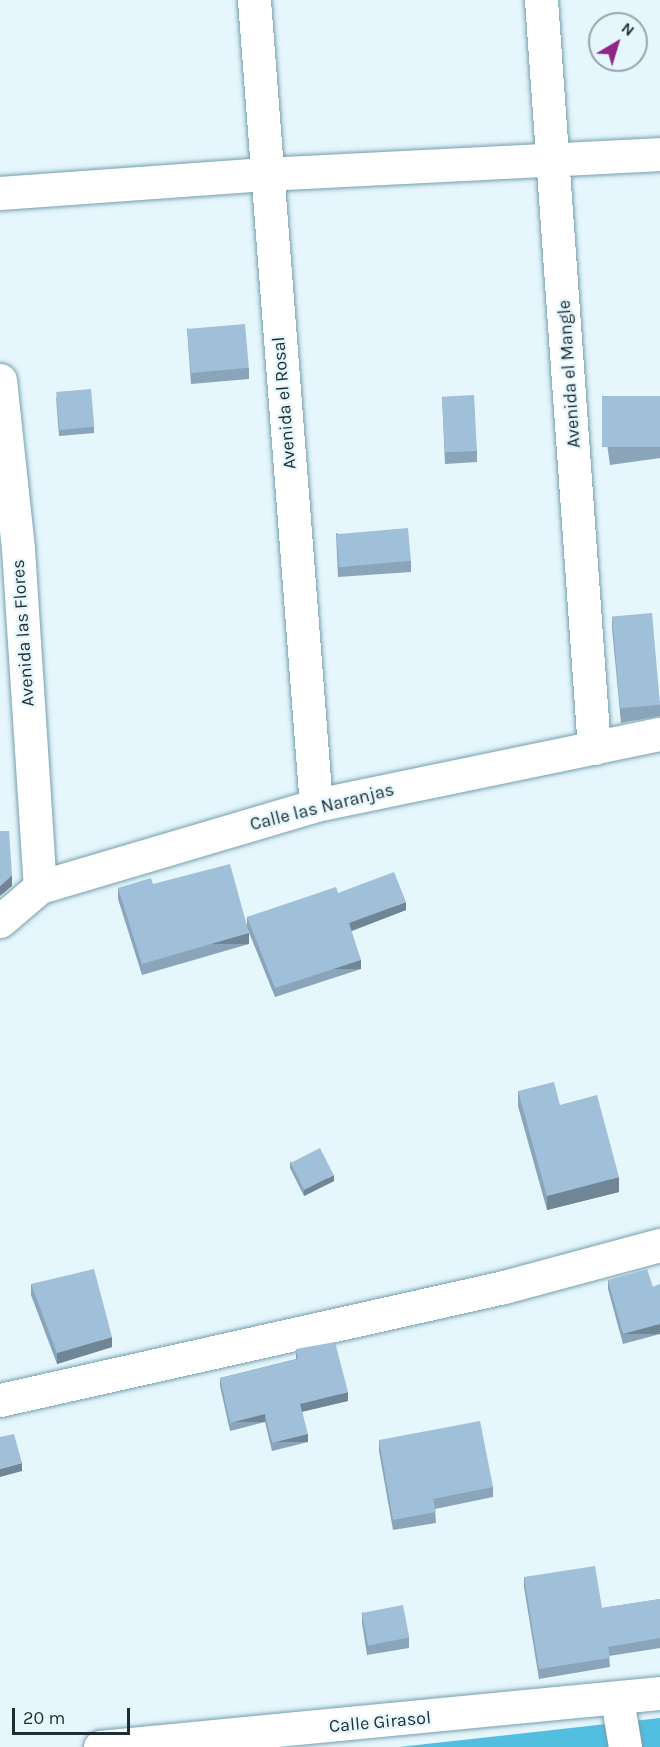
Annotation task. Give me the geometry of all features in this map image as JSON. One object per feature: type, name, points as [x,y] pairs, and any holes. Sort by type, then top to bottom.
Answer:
[{"type":"street","name":"Avenida el Rosal","points":[[254,0],[316,805]]},
{"type":"street","name":"Avenida el Mangle","points":[[541,0],[554,158],[594,748]]},
{"type":"street","points":[[0,193],[266,174],[660,154]]},
{"type":"street","name":"Avenida las Flores","points":[[0,380],[18,549],[40,886]]},
{"type":"street","name":"Calle las Naranjas","points":[[0,921],[40,886],[316,805],[660,734]]},
{"type":"street","points":[[0,1400],[504,1287],[660,1245]]},
{"type":"street","name":"Calle Girasol","points":[[100,1747],[660,1694]]},
{"type":"street","points":[[617,1699],[625,1747]]},
{"type":"shaded area","points":[[660,1718],[660,1747],[399,1747]]},
{"type":"building","points":[[245,324],[249,368],[191,373],[187,329]]},
{"type":"building","points":[[91,389],[94,427],[59,430],[56,392]]},
{"type":"building","points":[[474,395],[477,451],[445,453],[442,397]]},
{"type":"building","points":[[602,396],[660,396],[660,447],[602,447]]},
{"type":"building","points":[[408,528],[411,561],[339,567],[336,534]]},
{"type":"building","points":[[652,613],[660,705],[620,708],[612,616]]},
{"type":"building","points":[[0,831],[9,831],[12,875],[0,886]]},
{"type":"building","points":[[230,864],[249,933],[142,964],[118,888],[151,878],[153,884]]},
{"type":"building","points":[[394,872],[406,902],[349,923],[361,960],[275,988],[247,917],[336,887],[338,893]]},
{"type":"building","points":[[554,1082],[560,1105],[597,1095],[619,1177],[547,1196],[518,1091]]},
{"type":"building","points":[[320,1148],[334,1175],[304,1190],[291,1163]]},
{"type":"building","points":[[94,1269],[112,1337],[57,1353],[31,1284]]},
{"type":"building","points":[[647,1269],[653,1287],[660,1284],[660,1324],[623,1334],[608,1280]]},
{"type":"building","points":[[335,1342],[348,1392],[300,1404],[308,1434],[272,1443],[265,1414],[230,1423],[220,1378],[298,1359],[296,1349]]},
{"type":"building","points":[[480,1421],[493,1487],[433,1499],[436,1512],[393,1520],[379,1440]]},
{"type":"building","points":[[14,1434],[22,1463],[0,1469],[0,1437]]},
{"type":"building","points":[[595,1566],[602,1608],[660,1599],[660,1638],[608,1647],[610,1658],[539,1669],[524,1577]]},
{"type":"building","points":[[403,1605],[409,1637],[368,1645],[362,1613]]}]
